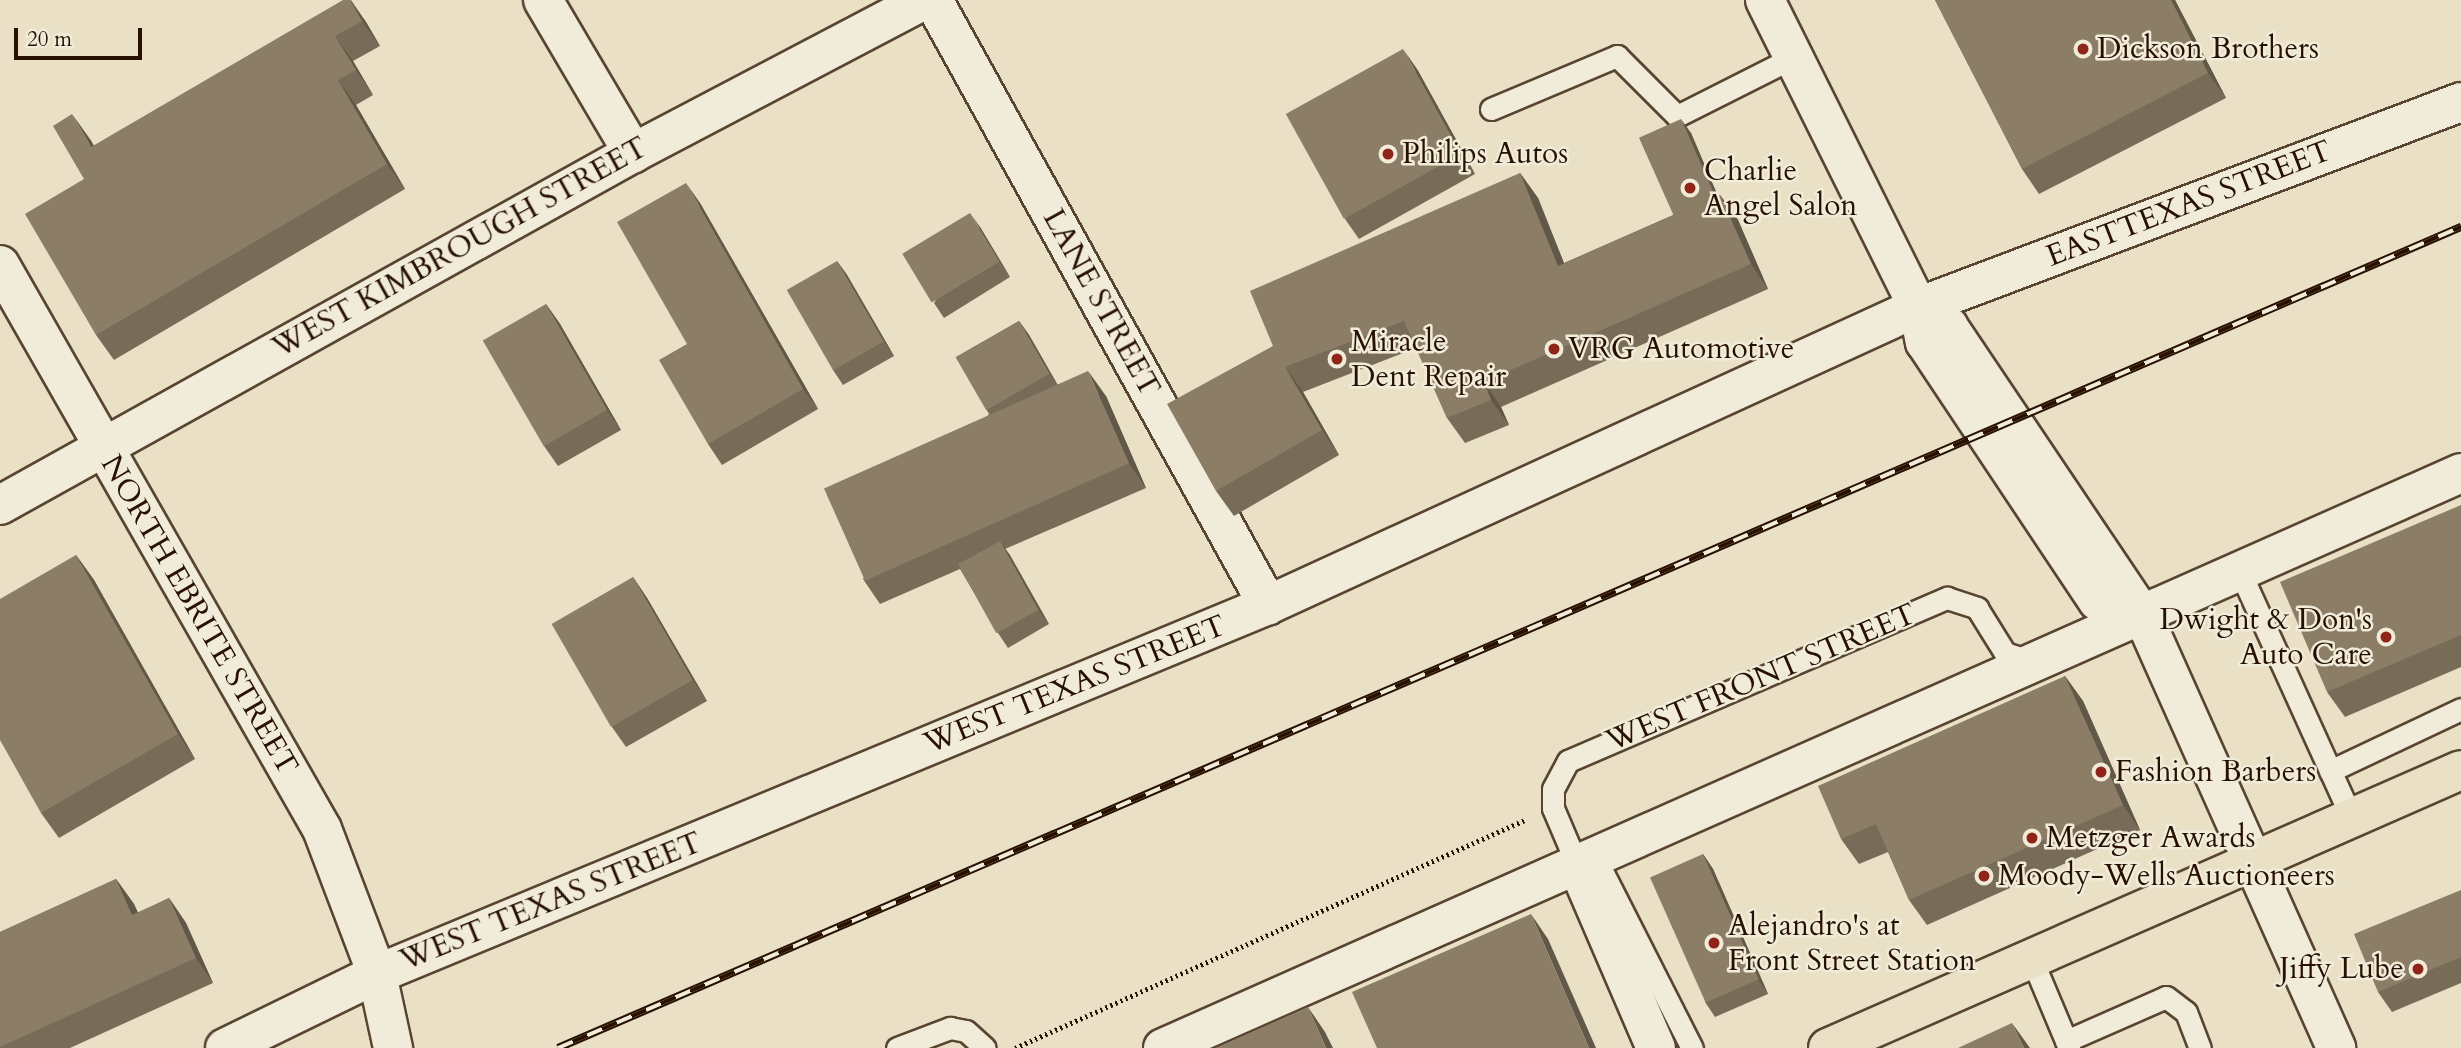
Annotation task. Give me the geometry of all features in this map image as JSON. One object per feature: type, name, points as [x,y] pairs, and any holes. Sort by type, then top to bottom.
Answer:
[{"type":"main road","points":[[1828,1048],[2250,858],[2461,770]]},
{"type":"street","points":[[543,0],[633,153]]},
{"type":"street","name":"WEST KIMBROUGH STREET","points":[[0,505],[101,445],[633,153],[924,0]]},
{"type":"street","name":"LANE STREET","points":[[933,0],[1268,605]]},
{"type":"street","points":[[1765,0],[1796,56],[1918,307],[1948,326],[2144,618],[2336,1048]]},
{"type":"street","name":"EASTTEXAS STREET","points":[[1918,307],[2461,102]]},
{"type":"street","name":"NORTH EBRITE STREET","points":[[0,265],[323,829],[377,974],[393,1048]]},
{"type":"street","name":"WEST TEXAS STREET","points":[[225,1048],[377,974],[1268,605],[1918,307]]},
{"type":"street","points":[[1163,1048],[2144,618],[2461,473]]},
{"type":"street","points":[[1587,863],[1656,1048]]},
{"type":"street","points":[[368,1048],[359,1007],[377,974]]},
{"type":"lane","points":[[1491,109],[1617,56],[1677,116],[1796,56]]},
{"type":"lane","points":[[2241,573],[2351,816]]},
{"type":"lane","name":"WEST FRONT STREET","points":[[1553,808],[1556,780],[1568,761],[1947,598],[1977,608],[2005,653],[2041,663]]},
{"type":"lane","points":[[2330,771],[2461,709]]},
{"type":"lane","points":[[1553,808],[1692,1048]]},
{"type":"lane","points":[[2030,955],[2067,1045],[2166,997],[2186,1012],[2200,1048]]},
{"type":"lane","points":[[897,1048],[950,1028],[966,1031],[985,1048]]},
{"type":"path","points":[[1015,1048],[1553,808]]},
{"type":"building","points":[[343,0],[350,0],[362,21],[335,36],[356,70],[338,80],[387,164],[96,335],[25,214],[84,179],[53,126],[72,114],[91,147]]},
{"type":"building","name":"Dickson Brothers","points":[[1935,0],[2171,0],[2208,73],[2022,169]]},
{"type":"building","name":"Philips Autos","points":[[1403,49],[1461,154],[1344,219],[1286,114]]},
{"type":"building","name":"Charlie Angel Salon","points":[[1681,119],[1716,197],[1674,215],[1639,138]]},
{"type":"building","points":[[1520,173],[1558,266],[1720,195],[1751,264],[1484,382],[1491,400],[1447,418],[1404,321],[1285,367],[1322,430],[1216,491],[1167,404],[1273,346],[1250,291]]},
{"type":"building","points":[[686,183],[803,389],[708,444],[659,360],[687,344],[617,222]]},
{"type":"building","points":[[970,213],[999,262],[932,303],[902,254]]},
{"type":"building","points":[[837,261],[884,342],[833,371],[787,290]]},
{"type":"building","points":[[546,304],[607,410],[544,446],[483,340]]},
{"type":"building","points":[[1019,321],[1050,374],[986,410],[956,358]]},
{"type":"building","points":[[1088,371],[1129,463],[865,581],[824,489]]},
{"type":"building","name":"Dwight & Don's Auto Care","points":[[2461,505],[2461,635],[2327,692],[2280,582]]},
{"type":"building","points":[[1000,541],[1038,610],[996,633],[958,564]]},
{"type":"building","points":[[76,555],[178,734],[41,813],[0,740],[0,599]]},
{"type":"building","points":[[633,577],[692,680],[611,727],[552,624]]},
{"type":"building","points":[[2065,676],[2123,805],[1909,900],[1876,824],[1841,839],[1818,786]]},
{"type":"building","name":"Alejandro's at Front Street Station","points":[[1703,854],[1759,979],[1706,1003],[1650,878]]},
{"type":"building","points":[[116,879],[132,915],[169,898],[196,958],[0,1047],[0,932]]},
{"type":"building","points":[[2461,890],[2461,957],[2378,992],[2354,934]]},
{"type":"building","points":[[1531,914],[1589,1048],[1377,1048],[1352,992]]},
{"type":"building","points":[[1308,1007],[1326,1048],[1216,1048]]},
{"type":"building","points":[[2012,1023],[2024,1048],[1958,1048]]},
{"type":"railway","points":[[558,1048],[2461,227]]},
{"type":"place","name":"Dickson Brothers","points":[[2083,49]]},
{"type":"place","name":"Philips Autos","points":[[1388,154]]},
{"type":"place","name":"Charlie Angel Salon","points":[[1690,188]]},
{"type":"place","name":"VRG Automotive","points":[[1554,349]]},
{"type":"place","name":"Miracle Dent Repair","points":[[1337,359]]},
{"type":"place","name":"Dwight & Don's Auto Care","points":[[2386,637]]},
{"type":"place","name":"Fashion Barbers","points":[[2101,772]]},
{"type":"place","name":"Metzger Awards","points":[[2032,838]]},
{"type":"place","name":"Moody-Wells Auctioneers","points":[[1984,876]]},
{"type":"place","name":"Alejandro's at Front Street Station","points":[[1714,943]]},
{"type":"place","name":"Jiffy Lube","points":[[2418,969]]}]
